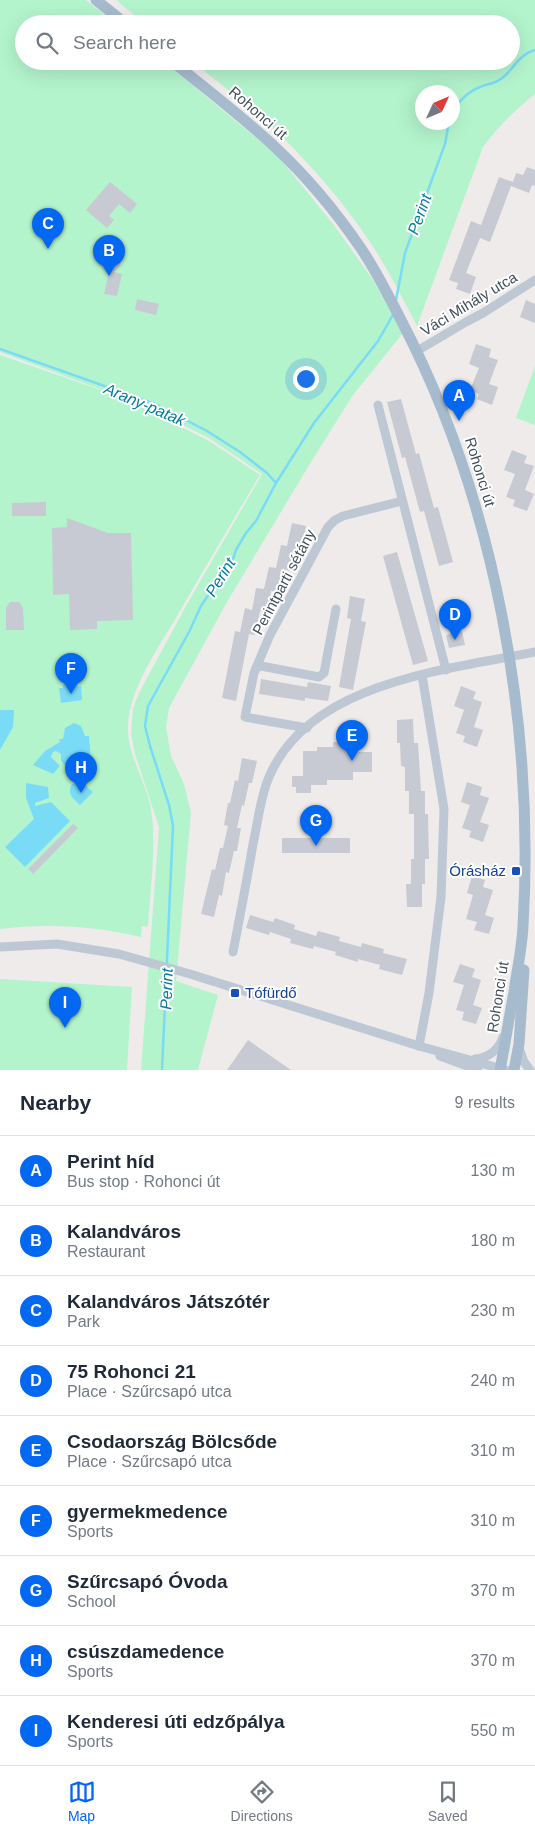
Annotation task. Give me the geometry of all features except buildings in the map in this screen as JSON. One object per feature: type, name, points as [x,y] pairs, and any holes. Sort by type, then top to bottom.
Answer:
[{"type":"main road","points":[[96,0],[115,15]]},
{"type":"main road","name":"Rohonci út","points":[[183,70],[244,120],[283,156],[335,214],[360,247],[409,335],[456,443],[470,487],[493,574],[510,657],[516,706],[523,787],[526,858],[523,929],[524,968],[519,1044],[514,1070]]},
{"type":"main road","name":"Rohonci út","points":[[502,1069],[523,929]]},
{"type":"street","name":"Váci Mihály utca","points":[[417,352],[535,280]]},
{"type":"street","points":[[378,405],[446,670]]},
{"type":"street","name":"Perintparti sétány","points":[[307,728],[245,717],[256,668],[270,635],[328,527],[342,516],[402,501]]},
{"type":"street","points":[[256,668],[261,666],[319,677],[324,673],[336,609]]},
{"type":"street","points":[[233,952],[263,795],[268,779],[281,753],[307,728],[333,708],[352,698],[395,682],[422,675],[535,652]]},
{"type":"street","points":[[419,1046],[429,994],[441,897],[444,809],[422,675]]},
{"type":"street","points":[[0,947],[29,944],[65,945],[92,948],[144,960],[419,1046],[502,1069]]},
{"type":"street","points":[[469,1059],[487,1057],[498,1047],[502,1040],[513,996]]},
{"type":"street","points":[[519,1044],[522,1057],[530,1070]]},
{"type":"street","points":[[419,1046],[478,1070]]},
{"type":"street","points":[[461,1064],[470,1070]]},
{"type":"green space","points":[[0,0],[86,0],[105,15],[15,15],[15,70],[174,70],[277,155],[334,225],[373,280],[403,333],[353,395],[311,462],[227,602],[169,708],[166,727],[171,756],[184,784],[191,813],[176,981],[218,995],[198,1070],[141,1070],[159,827],[135,754],[131,734],[133,708],[140,691],[186,606],[262,474],[209,438],[135,402],[0,352]]},
{"type":"green space","points":[[116,0],[535,0],[535,94],[507,119],[483,147],[417,326],[394,282],[358,225],[304,159],[269,125],[203,70],[520,70],[520,15],[134,15]]},
{"type":"green space","points":[[0,355],[98,389],[146,409],[209,441],[260,475],[146,669],[139,683],[130,712],[128,737],[130,748],[149,798],[153,823],[148,927],[142,926],[141,937],[106,930],[71,927],[36,926],[0,929]]},
{"type":"green space","points":[[535,366],[535,425],[516,418]]},
{"type":"green space","points":[[0,979],[132,987],[127,1070],[0,1070]]},
{"type":"water","points":[[69,681],[77,684],[78,687],[81,686],[82,700],[61,703],[59,688],[63,688],[63,685]]},
{"type":"water","points":[[0,710],[14,710],[13,727],[0,750]]},
{"type":"water","points":[[74,723],[81,726],[85,736],[89,736],[91,762],[73,761],[71,764],[64,765],[61,760],[61,754],[56,751],[53,752],[51,757],[60,766],[53,774],[33,765],[45,751],[60,742],[59,739],[63,739],[65,728]]},
{"type":"water","points":[[80,781],[93,792],[80,805],[70,793],[70,788],[72,784]]},
{"type":"water","points":[[26,783],[48,787],[49,798],[35,803],[35,806],[51,802],[70,821],[25,867],[5,847],[34,819],[26,798]]},
{"type":"waterway","name":"Perint","points":[[520,59],[535,50]]},
{"type":"waterway","name":"Perint","points":[[460,102],[475,89],[497,81],[511,70]]},
{"type":"waterway","name":"Perint","points":[[396,300],[405,253],[445,144],[448,130]]},
{"type":"waterway","name":"Perint","points":[[162,1070],[173,826],[169,805],[145,726],[148,706],[189,632],[201,606],[220,583],[231,565],[236,550],[256,521],[276,483],[314,423],[378,341],[394,313]]},
{"type":"waterway","name":"Arany-patak","points":[[0,349],[155,404],[207,431],[240,452],[267,473],[276,483]]},
{"type":"place","name":"Kalandváros Játszótér","points":[[48,249]]},
{"type":"place","name":"Kalandváros","points":[[109,276]]},
{"type":"place","name":"Perint híd","points":[[459,421]]},
{"type":"place","name":"75 Rohonci 21","points":[[455,640]]},
{"type":"place","name":"gyermekmedence","points":[[71,694]]},
{"type":"place","name":"Csodaország Bölcsőde","points":[[352,761]]},
{"type":"place","name":"csúszdamedence","points":[[81,793]]},
{"type":"place","name":"Szűrcsapó Óvoda","points":[[316,846]]},
{"type":"place","name":"Órásház","points":[[516,871]]},
{"type":"place","name":"Tófürdő","points":[[235,993]]},
{"type":"place","name":"Kenderesi úti edzőpálya","points":[[65,1028]]}]
